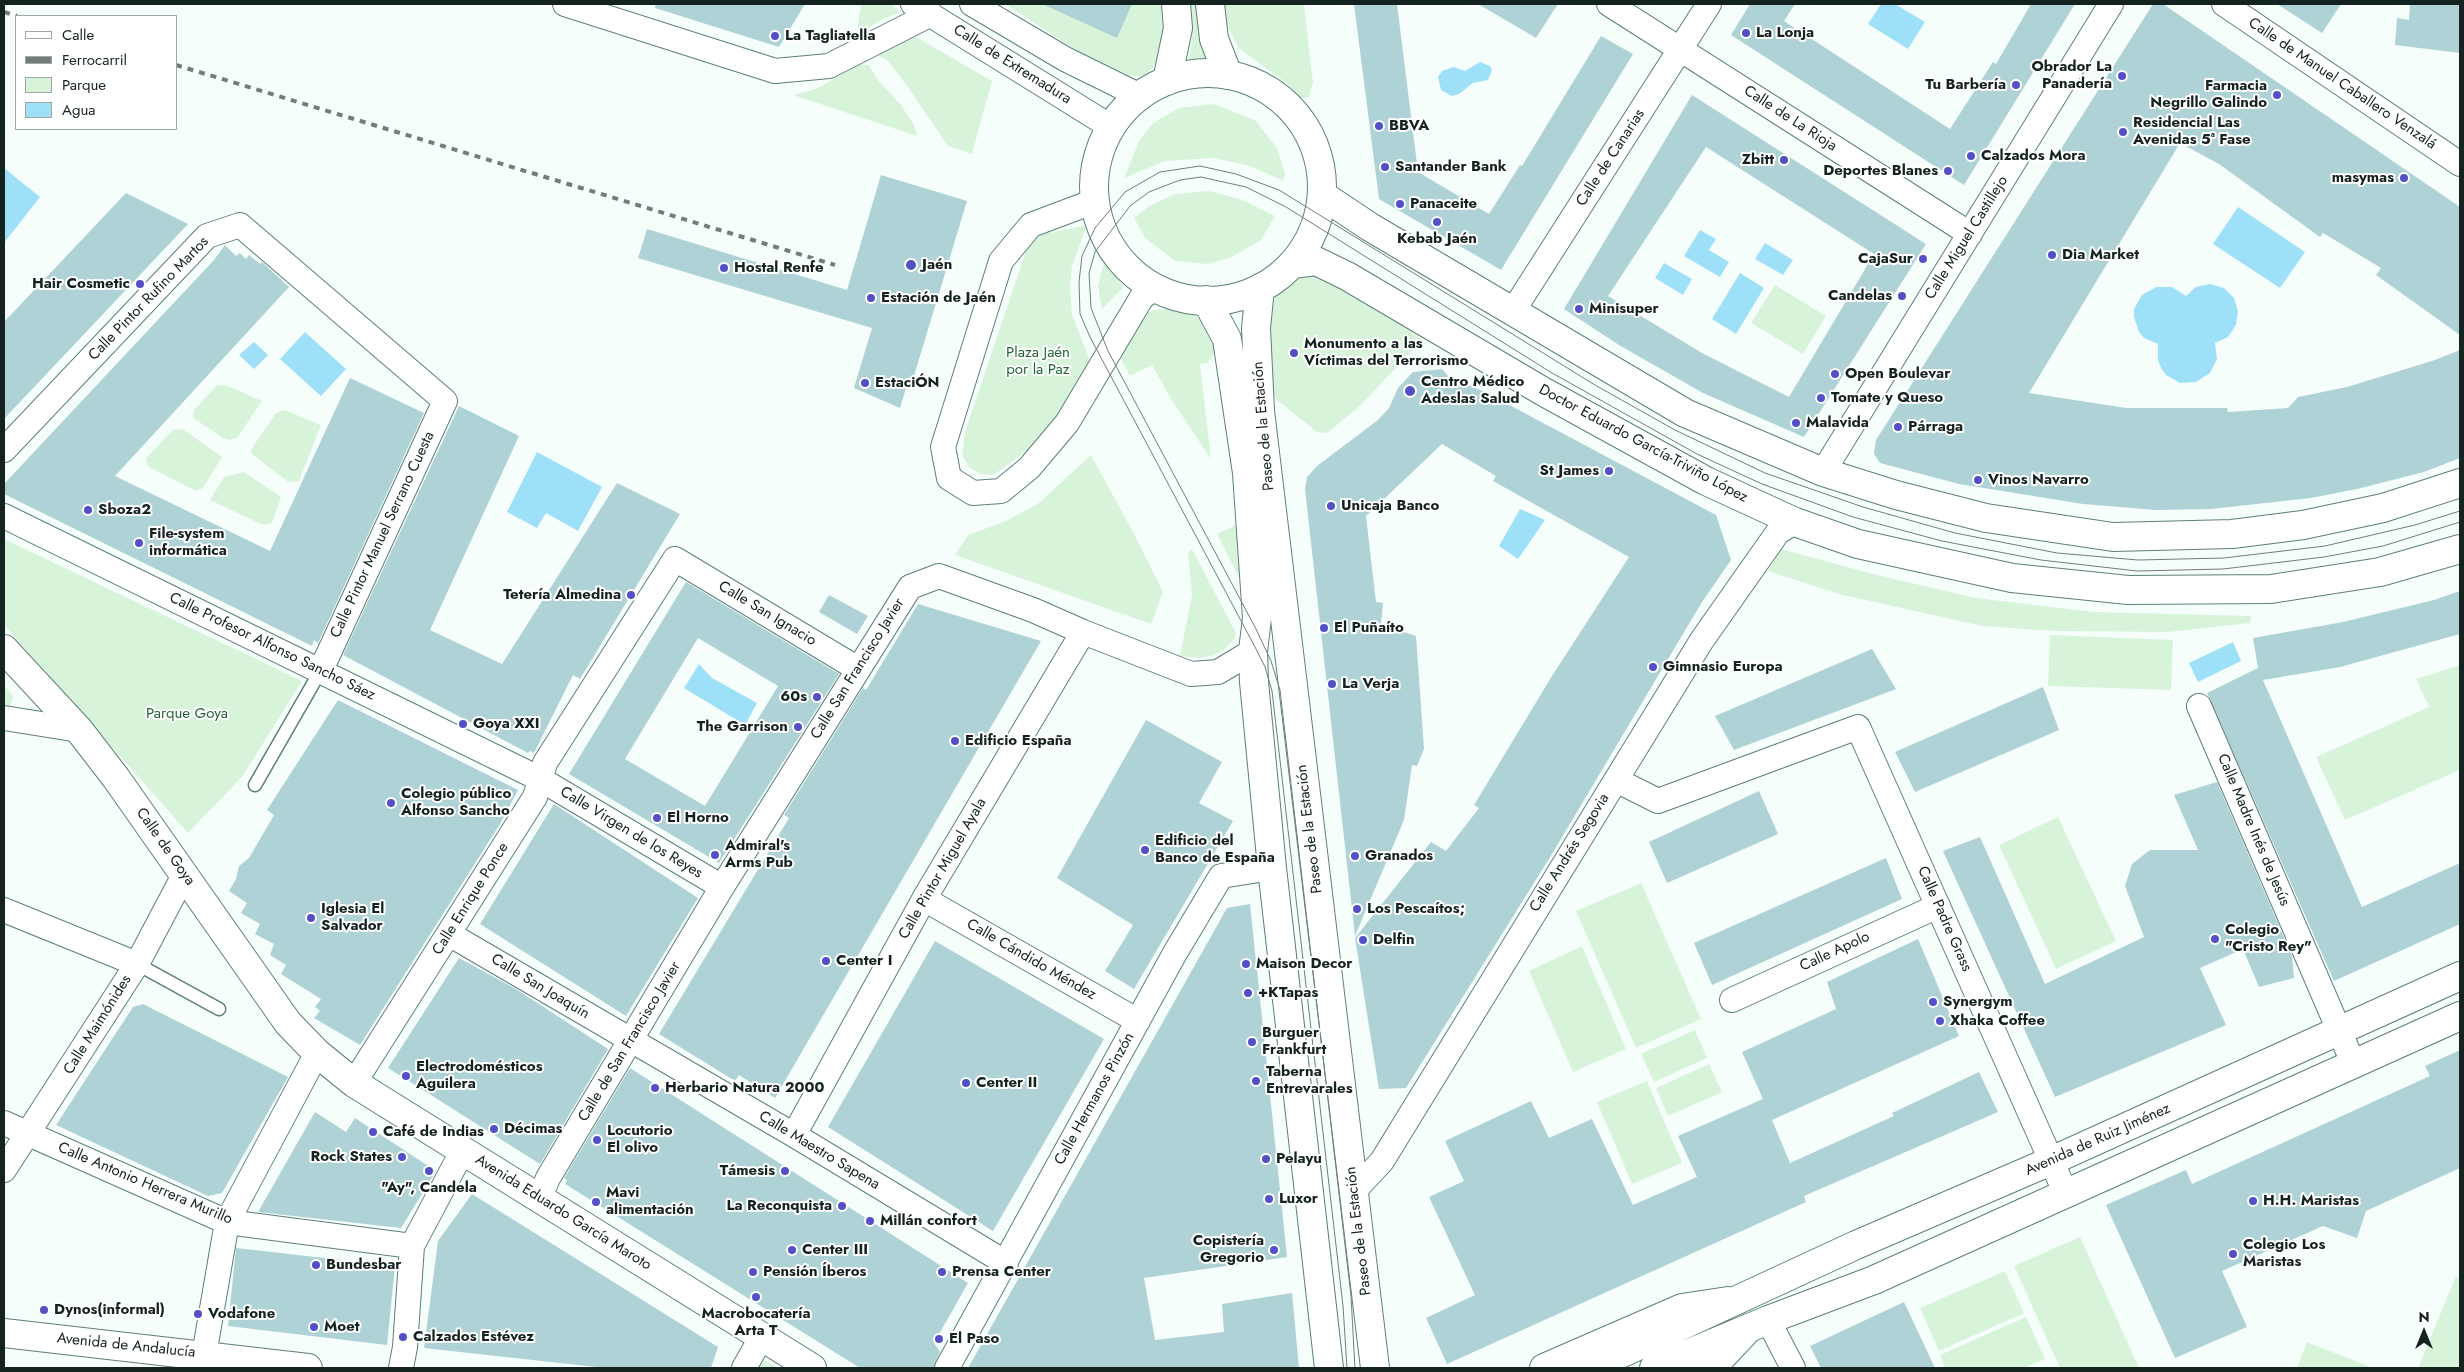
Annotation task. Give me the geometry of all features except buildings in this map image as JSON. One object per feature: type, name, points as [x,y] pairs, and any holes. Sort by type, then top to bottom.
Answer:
[{"type":"main road","points":[[1168,81],[1178,28],[1176,4]]},
{"type":"main road","points":[[1210,4],[1214,39],[1228,75]]},
{"type":"main road","points":[[1197,74],[1228,75],[1263,86],[1291,109],[1302,123],[1312,138],[1319,160],[1322,195],[1319,215],[1311,237],[1292,264],[1260,288],[1234,298],[1206,300],[1180,297],[1156,288],[1138,277],[1111,247],[1102,229],[1095,201],[1094,182],[1097,162],[1111,127],[1124,110],[1140,96],[1168,81],[1197,74]]},
{"type":"main road","points":[[1322,195],[1370,227],[1685,413],[1822,472],[1896,495],[1986,518],[2113,537],[2232,534],[2303,525],[2383,508],[2460,483]]},
{"type":"main road","name":"Doctor Eduardo García-Triviño López","points":[[1292,264],[1316,261],[1347,276],[1544,392],[1706,481],[1795,522],[1858,544],[2012,578],[2128,590],[2271,589],[2380,572],[2460,549]]},
{"type":"main road","name":"Paseo de la Estación","points":[[1260,288],[1256,328],[1260,411],[1376,1368]]},
{"type":"main road","name":"Paseo de la Estación","points":[[1206,300],[1227,339],[1245,459],[1257,618],[1253,651],[1272,868],[1329,1368]]},
{"type":"main road","name":"Calle de Goya","points":[[4,650],[79,730],[116,778],[288,1023],[316,1053]]},
{"type":"main road","name":"Avenida de Ruiz Jiménez","points":[[1590,1368],[1734,1300],[2051,1162],[2460,976]]},
{"type":"main road","points":[[1654,1368],[1759,1324],[1874,1280],[2460,1016]]},
{"type":"main road","name":"Avenida Eduardo García Maroto","points":[[316,1053],[354,1084],[540,1197],[761,1338],[812,1368]]},
{"type":"main road","name":"Avenida de Ruiz Jiménez","points":[[1544,1368],[1682,1308],[1734,1300]]},
{"type":"main road","points":[[1704,1368],[1715,1364],[1759,1324]]},
{"type":"main road","name":"Avenida de Andalucía","points":[[4,1333],[308,1368]]},
{"type":"street","points":[[565,4],[775,71],[830,66],[922,9]]},
{"type":"street","name":"Calle de Extremadura","points":[[972,4],[1065,59],[1140,96]]},
{"type":"street","name":"Calle de La Rioja","points":[[1609,4],[1970,234]]},
{"type":"street","name":"Calle de Canarias","points":[[1513,312],[1709,4]]},
{"type":"street","name":"Calle Miguel Castillejo","points":[[1822,472],[2111,4]]},
{"type":"street","name":"Calle de Manuel Caballero Venzalá","points":[[2224,4],[2460,164]]},
{"type":"street","name":"Calle de Extremadura","points":[[922,9],[1111,127]]},
{"type":"street","points":[[1095,201],[1031,225],[1001,261],[943,447],[949,478],[973,493],[1001,490],[1029,468],[1067,423],[1142,297],[1156,288]]},
{"type":"street","name":"Calle Pintor Rufino Martos","points":[[4,450],[207,236],[240,225],[445,401]]},
{"type":"street","name":"Calle Pintor Manuel Serrano Cuesta","points":[[321,670],[445,401]]},
{"type":"street","name":"Calle Profesor Alfonso Sancho Sáez","points":[[4,516],[540,779]]},
{"type":"street","name":"Calle Andrés Segovia","points":[[1354,1191],[1382,1162],[1702,640],[1778,532],[1795,522]]},
{"type":"street","name":"Calle San Ignacio","points":[[675,559],[858,669]]},
{"type":"street","name":"Calle Enrique Ponce","points":[[354,1084],[535,797],[545,763],[675,559]]},
{"type":"street","name":"Calle San Francisco Javier","points":[[722,887],[910,587],[939,576],[1033,610],[1083,632],[1191,674],[1218,672],[1253,651]]},
{"type":"street","name":"Calle Pintor Miguel Ayala","points":[[794,1135],[924,899],[1083,632]]},
{"type":"street","name":"Calle Madre Inés de Jesús","points":[[2199,706],[2354,1065]]},
{"type":"street","points":[[4,718],[79,730]]},
{"type":"street","name":"Calle Padre Grass","points":[[1616,780],[1658,801],[1858,727],[2066,1194]]},
{"type":"street","name":"Calle Virgen de los Reyes","points":[[540,779],[722,887]]},
{"type":"street","name":"Calle Hermanos Pinzón","points":[[947,1368],[1138,1021],[1221,876],[1272,868]]},
{"type":"street","name":"Calle Maimónides","points":[[4,1170],[137,964],[184,875]]},
{"type":"street","name":"Calle de San Francisco Javier","points":[[540,1197],[548,1178],[722,887]]},
{"type":"street","name":"Calle Cándido Méndez","points":[[924,899],[1138,1021]]},
{"type":"street","name":"Calle Apolo","points":[[1732,1000],[1938,906]]},
{"type":"street","points":[[4,910],[137,964]]},
{"type":"street","name":"Calle San Joaquín","points":[[449,934],[631,1041]]},
{"type":"street","name":"Calle Maestro Sapena","points":[[631,1041],[794,1135],[1006,1263]]},
{"type":"street","points":[[204,1355],[227,1222],[316,1053]]},
{"type":"street","name":"Calle Antonio Herrera Murillo","points":[[4,1123],[227,1222],[412,1246]]},
{"type":"street","points":[[401,1368],[405,1347],[412,1246],[463,1150]]},
{"type":"street","points":[[1759,1324],[1793,1368]]},
{"type":"street","points":[[744,1368],[761,1338]]},
{"type":"lane","points":[[255,785],[321,670]]},
{"type":"lane","points":[[137,964],[219,1009]]},
{"type":"green space","points":[[861,4],[890,4],[900,12],[879,21],[859,34],[857,33]]},
{"type":"green space","points":[[1005,4],[1164,4],[1165,45],[1157,63],[1145,76],[1127,76],[1082,54]]},
{"type":"green space","points":[[1191,4],[1199,4],[1213,61],[1188,63],[1192,39]]},
{"type":"green space","points":[[1225,4],[1304,4],[1313,83],[1309,97],[1299,98],[1290,86],[1239,48],[1230,31],[1224,12]]},
{"type":"green space","points":[[914,36],[992,81],[972,154],[948,146],[888,61],[878,55]]},
{"type":"green space","points":[[859,65],[869,65],[878,80],[901,105],[914,125],[917,136],[793,95],[816,89]]},
{"type":"green space","points":[[1214,104],[1255,120],[1277,148],[1285,173],[1283,181],[1250,166],[1213,158],[1165,161],[1124,178],[1139,141],[1153,123],[1179,108]]},
{"type":"green space","points":[[1209,191],[1243,200],[1275,216],[1261,240],[1230,258],[1207,264],[1175,261],[1145,238],[1134,218],[1149,206],[1175,194]]},
{"type":"green space","name":"Plaza Jaén por la Paz","points":[[1087,225],[1072,266],[1070,286],[1072,315],[1090,361],[1063,412],[1044,438],[994,475],[980,474],[969,467],[962,455],[965,432],[1031,236]]},
{"type":"green space","points":[[1104,263],[1124,287],[1102,309],[1098,286]]},
{"type":"green space","points":[[1324,274],[1379,307],[1422,340],[1361,405],[1327,433],[1317,432],[1272,396],[1266,350],[1270,306],[1278,288],[1298,277]]},
{"type":"green space","points":[[1775,285],[1826,316],[1803,354],[1751,323]]},
{"type":"green space","points":[[1174,308],[1195,315],[1204,324],[1212,338],[1215,353],[1207,363],[1200,364],[1211,459],[1171,399],[1152,365],[1130,376],[1113,344],[1141,315],[1155,310]]},
{"type":"green space","points":[[217,385],[228,386],[262,401],[237,438],[229,440],[223,438],[193,418],[194,410]]},
{"type":"green space","points":[[285,410],[321,425],[299,481],[288,482],[251,453],[252,448],[276,413]]},
{"type":"green space","points":[[174,429],[184,430],[222,457],[203,488],[196,491],[149,467],[146,462],[146,458]]},
{"type":"green space","points":[[1091,455],[1163,592],[1151,624],[955,555],[968,535],[1006,521],[1039,503]]},
{"type":"green space","points":[[244,472],[281,497],[272,523],[263,525],[210,500],[224,477]]},
{"type":"green space","points":[[1238,524],[1245,589],[1217,534]]},
{"type":"green space","name":"Parque Goya","points":[[4,539],[302,681],[242,777],[188,833],[4,625]]},
{"type":"green space","points":[[1192,549],[1236,633],[1233,641],[1222,651],[1212,656],[1200,658],[1180,656],[1192,595],[1188,553]]},
{"type":"green space","points":[[1781,549],[1873,574],[1976,598],[2094,612],[2251,616],[2250,623],[2168,632],[2054,631],[1982,626],[1839,594],[1768,571]]},
{"type":"green space","points":[[2050,635],[2173,640],[2171,690],[2048,686]]},
{"type":"green space","points":[[2460,665],[2460,770],[2345,820],[2316,757],[2429,707],[2416,679]]},
{"type":"green space","points":[[4,685],[13,696],[10,708],[4,705]]},
{"type":"green space","points":[[2058,817],[2116,941],[2056,969],[1999,845]]},
{"type":"green space","points":[[1641,883],[1701,1019],[1636,1048],[1576,911]]},
{"type":"green space","points":[[1582,946],[1626,1049],[1573,1072],[1529,971]]},
{"type":"green space","points":[[1695,1030],[1707,1058],[1654,1082],[1641,1054]]},
{"type":"green space","points":[[1709,1064],[1722,1092],[1668,1116],[1656,1088]]},
{"type":"green space","points":[[1647,1081],[1682,1163],[1632,1184],[1597,1102]]},
{"type":"green space","points":[[2080,1237],[2139,1368],[2060,1368],[2014,1266]]},
{"type":"green space","points":[[2005,1271],[2024,1313],[1939,1351],[1920,1308]]},
{"type":"green space","points":[[2456,1276],[2460,1278],[2460,1368],[2418,1368]]},
{"type":"green space","points":[[2026,1317],[2045,1359],[2024,1368],[1945,1368],[1940,1355]]},
{"type":"green space","points":[[2307,1342],[2373,1368],[2297,1368]]},
{"type":"green space","points":[[762,1359],[778,1368],[758,1368]]},
{"type":"water","points":[[1881,4],[1895,4],[1925,22],[1908,49],[1868,24]]},
{"type":"water","points":[[1480,62],[1490,66],[1492,70],[1488,80],[1473,83],[1459,94],[1452,96],[1441,90],[1438,77],[1442,71],[1454,67],[1465,71]]},
{"type":"water","points":[[4,168],[40,197],[4,243]]},
{"type":"water","points":[[2238,207],[2305,252],[2280,288],[2213,244]]},
{"type":"water","points":[[1700,230],[1716,239],[1709,250],[1729,262],[1720,277],[1684,256]]},
{"type":"water","points":[[1765,243],[1793,260],[1783,275],[1755,259]]},
{"type":"water","points":[[1664,263],[1692,279],[1683,295],[1655,278]]},
{"type":"water","points":[[1740,273],[1764,288],[1736,334],[1712,319]]},
{"type":"water","points":[[2210,284],[2224,288],[2234,298],[2238,311],[2236,325],[2228,337],[2215,343],[2217,359],[2210,373],[2196,382],[2180,383],[2166,375],[2161,368],[2158,360],[2158,344],[2144,338],[2139,332],[2134,317],[2134,309],[2142,295],[2156,287],[2172,287],[2186,296],[2196,287]]},
{"type":"water","points":[[305,332],[346,369],[321,396],[280,359]]},
{"type":"water","points":[[254,342],[268,355],[254,369],[239,355]]},
{"type":"water","points":[[537,452],[602,487],[578,531],[546,513],[537,528],[507,512]]},
{"type":"water","points":[[1520,509],[1545,520],[1518,559],[1499,546]]},
{"type":"water","points":[[2233,642],[2241,661],[2198,682],[2189,663]]},
{"type":"water","points":[[699,664],[712,678],[757,703],[745,725],[684,688]]},
{"type":"tram line","points":[[1347,1368],[1343,1306],[1272,691],[1265,667],[1255,647],[1090,337],[1080,314],[1079,282],[1082,256],[1095,228],[1125,192],[1160,172],[1200,166],[1236,174],[1279,190],[1595,385],[1675,430],[1765,473],[1863,507],[1955,533],[2057,553],[2138,560],[2224,558],[2325,546],[2415,525],[2460,511]]},
{"type":"tram line","points":[[1355,1368],[1351,1296],[1280,690],[1271,661],[1256,629],[1108,351],[1091,308],[1089,273],[1095,252],[1130,206],[1149,192],[1180,180],[1201,177],[1246,187],[1286,207],[1552,373],[1697,454],[1762,484],[1853,517],[1942,541],[2041,560],[2137,571],[2223,569],[2324,557],[2383,546],[2460,522]]},
{"type":"railway","points":[[4,12],[15,15]]},
{"type":"railway","points":[[178,66],[835,265]]},
{"type":"place","name":"La Lonja","points":[[1746,33]]},
{"type":"place","name":"La Tagliatella","points":[[775,36]]},
{"type":"place","name":"Obrador La Panadería","points":[[2122,76]]},
{"type":"place","name":"Tu Barbería","points":[[2016,85]]},
{"type":"place","name":"Farmacia Negrillo Galindo","points":[[2277,95]]},
{"type":"place","name":"BBVA","points":[[1379,126]]},
{"type":"place","name":"Residencial Las Avenidas 5ª Fase","points":[[2123,132]]},
{"type":"place","name":"Calzados Mora","points":[[1971,156]]},
{"type":"place","name":"Zbitt","points":[[1784,160]]},
{"type":"place","name":"Santander Bank","points":[[1385,167]]},
{"type":"place","name":"Deportes Blanes","points":[[1948,171]]},
{"type":"place","name":"masymas","points":[[2404,178]]},
{"type":"place","name":"Panaceite","points":[[1400,204]]},
{"type":"place","name":"Kebab Jaén","points":[[1437,222]]},
{"type":"place","name":"Dia Market","points":[[2052,255]]},
{"type":"place","name":"CajaSur","points":[[1923,259]]},
{"type":"place","name":"Jaén","points":[[911,265]]},
{"type":"place","name":"Hostal Renfe","points":[[724,268]]},
{"type":"place","name":"Hair Cosmetic","points":[[140,284]]},
{"type":"place","name":"Candelas","points":[[1902,296]]},
{"type":"place","name":"Estación de Jaén","points":[[871,298]]},
{"type":"place","name":"Minisuper","points":[[1579,309]]},
{"type":"place","name":"Monumento a las Víctimas del Terrorismo","points":[[1294,353]]},
{"type":"place","name":"Open Boulevar","points":[[1835,374]]},
{"type":"place","name":"EstaciÓN","points":[[865,383]]},
{"type":"place","name":"Centro Médico Adeslas Salud","points":[[1410,391]]},
{"type":"place","name":"Tomate y Queso","points":[[1821,398]]},
{"type":"place","name":"Malavida","points":[[1796,423]]},
{"type":"place","name":"Párraga","points":[[1898,427]]},
{"type":"place","name":"St James","points":[[1609,471]]},
{"type":"place","name":"Vinos Navarro","points":[[1978,480]]},
{"type":"place","name":"Unicaja Banco","points":[[1331,506]]},
{"type":"place","name":"Sboza2","points":[[88,510]]},
{"type":"place","name":"File-system informática","points":[[139,543]]},
{"type":"place","name":"Tetería Almedina","points":[[631,595]]},
{"type":"place","name":"El Puñaíto","points":[[1324,628]]},
{"type":"place","name":"Gimnasio Europa","points":[[1653,667]]},
{"type":"place","name":"La Verja","points":[[1332,684]]},
{"type":"place","name":"60s","points":[[817,697]]},
{"type":"place","name":"Goya XXI","points":[[463,724]]},
{"type":"place","name":"The Garrison","points":[[798,727]]},
{"type":"place","name":"Edificio España","points":[[955,741]]},
{"type":"place","name":"Colegio público Alfonso Sancho","points":[[391,803]]},
{"type":"place","name":"El Horno","points":[[657,818]]},
{"type":"place","name":"Edificio del Banco de España","points":[[1145,850]]},
{"type":"place","name":"Admiral's Arms Pub","points":[[715,855]]},
{"type":"place","name":"Granados","points":[[1355,856]]},
{"type":"place","name":"Los Pescaítos;","points":[[1357,909]]},
{"type":"place","name":"Iglesia El Salvador","points":[[311,918]]},
{"type":"place","name":"Colegio \"Cristo Rey\"","points":[[2215,939]]},
{"type":"place","name":"Delfin","points":[[1363,940]]},
{"type":"place","name":"Center I","points":[[826,961]]},
{"type":"place","name":"Maison Decor","points":[[1246,964]]},
{"type":"place","name":"+KTapas","points":[[1248,993]]},
{"type":"place","name":"Synergym","points":[[1933,1002]]},
{"type":"place","name":"Xhaka Coffee","points":[[1940,1021]]},
{"type":"place","name":"Burguer Frankfurt","points":[[1252,1042]]},
{"type":"place","name":"Electrodomésticos Aguilera","points":[[406,1076]]},
{"type":"place","name":"Taberna Entrevarales","points":[[1256,1081]]},
{"type":"place","name":"Center II","points":[[966,1083]]},
{"type":"place","name":"Herbario Natura 2000","points":[[655,1088]]},
{"type":"place","name":"Décimas","points":[[494,1129]]},
{"type":"place","name":"Café de Indias","points":[[373,1132]]},
{"type":"place","name":"Locutorio El olivo","points":[[597,1140]]},
{"type":"place","name":"Rock States","points":[[402,1157]]},
{"type":"place","name":"Pelayu","points":[[1266,1159]]},
{"type":"place","name":"\"Ay\", Candela","points":[[429,1171]]},
{"type":"place","name":"Támesis","points":[[785,1171]]},
{"type":"place","name":"Luxor","points":[[1269,1199]]},
{"type":"place","name":"H.H. Maristas","points":[[2253,1201]]},
{"type":"place","name":"Mavi alimentación","points":[[596,1202]]},
{"type":"place","name":"La Reconquista","points":[[842,1206]]},
{"type":"place","name":"Millán confort","points":[[870,1221]]},
{"type":"place","name":"Center III","points":[[792,1250]]},
{"type":"place","name":"Copistería Gregorio","points":[[1274,1250]]},
{"type":"place","name":"Colegio Los Maristas","points":[[2233,1254]]},
{"type":"place","name":"Bundesbar","points":[[316,1265]]},
{"type":"place","name":"Pensión Íberos","points":[[753,1272]]},
{"type":"place","name":"Prensa Center","points":[[942,1272]]},
{"type":"place","name":"Macrobocatería Arta T","points":[[756,1297]]},
{"type":"place","name":"Dynos(informal)","points":[[44,1310]]},
{"type":"place","name":"Vodafone","points":[[198,1314]]},
{"type":"place","name":"Moet","points":[[314,1327]]},
{"type":"place","name":"Calzados Estévez","points":[[403,1337]]},
{"type":"place","name":"El Paso","points":[[939,1339]]}]
